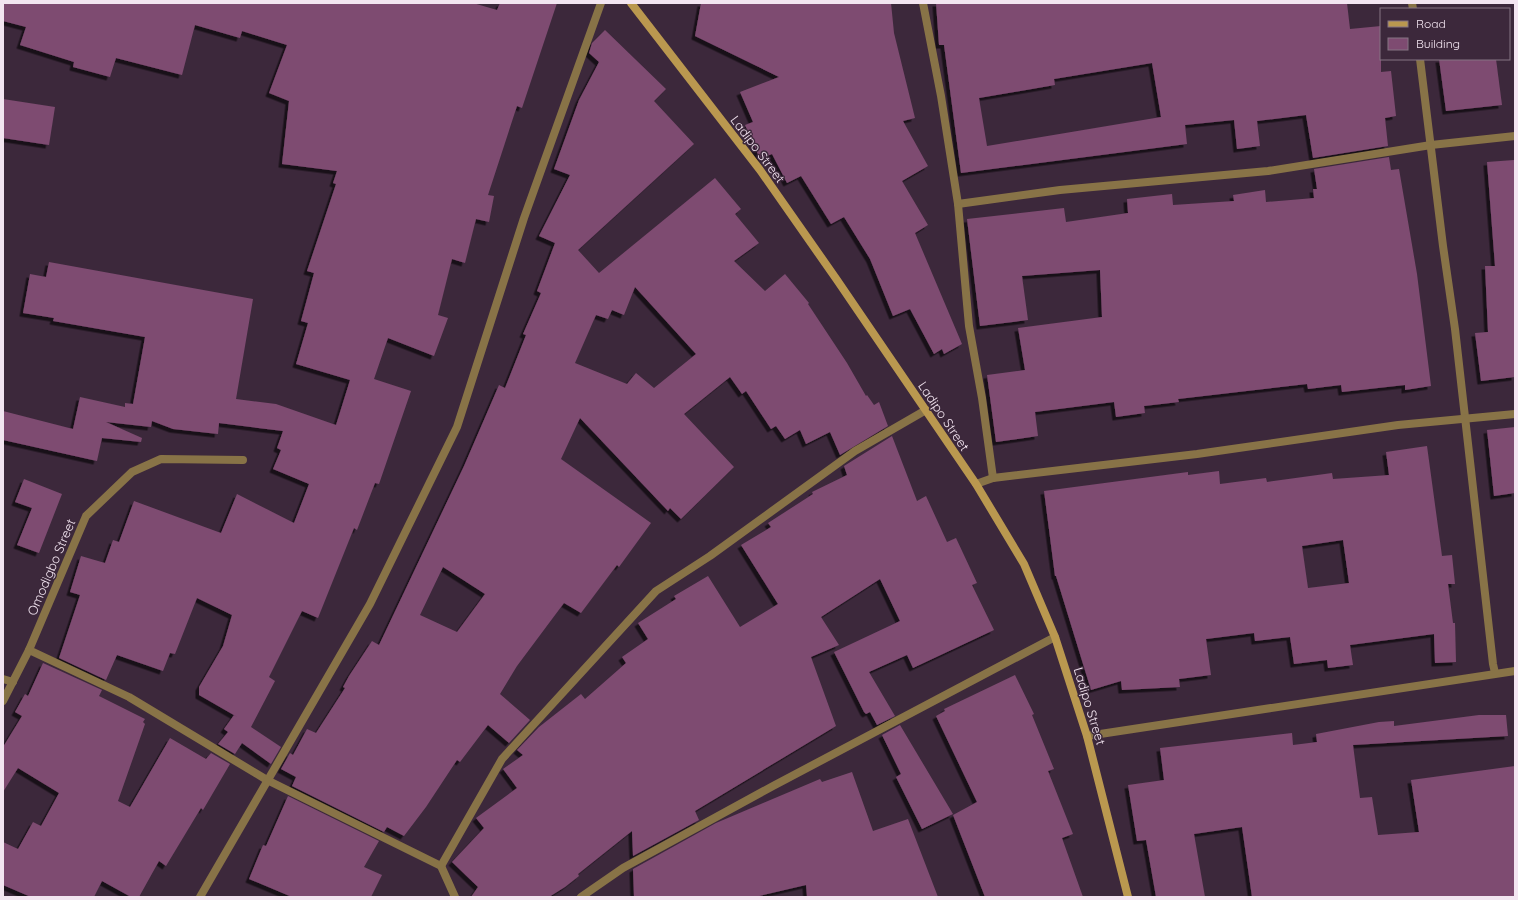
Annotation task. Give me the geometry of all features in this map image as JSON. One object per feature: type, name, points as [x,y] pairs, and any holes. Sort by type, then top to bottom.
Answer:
[{"type":"main road","name":"Ladipo Street","points":[[631,3],[760,170],[976,484],[1024,564],[1055,637],[1087,736],[1128,897]]},
{"type":"street","points":[[200,897],[370,604],[457,427],[524,218],[601,3]]},
{"type":"street","points":[[923,3],[941,96],[958,204],[969,326],[982,398],[993,478]]},
{"type":"street","points":[[1420,60],[1495,673]]},
{"type":"street","points":[[958,204],[1067,189],[1268,171],[1431,145],[1515,136]]},
{"type":"street","points":[[441,866],[502,759],[656,591],[710,556],[855,451],[926,410]]},
{"type":"street","points":[[976,484],[993,478],[1197,454],[1398,425],[1515,414]]},
{"type":"street","name":"Omodigbo Street","points":[[3,701],[29,650],[86,516],[132,472],[161,459],[243,460]]},
{"type":"street","points":[[580,897],[624,868],[773,786],[1055,637]]},
{"type":"street","points":[[29,650],[129,697],[267,780],[441,866],[455,897]]},
{"type":"street","points":[[1087,736],[1515,670]]},
{"type":"street","points":[[3,679],[12,682]]},
{"type":"building","points":[[3,3],[473,3],[497,10],[500,3],[557,3],[522,108],[517,106],[488,195],[494,196],[489,222],[476,219],[465,263],[452,259],[438,315],[448,318],[434,356],[388,338],[374,379],[411,391],[379,484],[375,483],[357,530],[354,528],[318,618],[302,611],[269,677],[275,681],[251,727],[281,747],[271,764],[242,743],[235,754],[218,744],[228,732],[224,729],[234,715],[199,695],[199,687],[223,646],[232,615],[197,598],[175,654],[170,653],[163,671],[117,655],[106,680],[59,658],[80,595],[70,592],[81,556],[105,563],[113,540],[119,542],[134,501],[221,533],[237,494],[294,523],[309,484],[273,469],[281,450],[277,448],[283,431],[219,423],[218,434],[173,429],[152,421],[151,427],[106,422],[142,438],[141,442],[102,438],[97,461],[3,440],[3,411],[73,429],[80,397],[125,407],[125,403],[133,404],[145,337],[53,321],[54,318],[23,313],[30,274],[46,277],[49,262],[253,299],[236,399],[276,404],[336,425],[350,380],[296,364],[308,323],[301,321],[314,273],[307,271],[336,184],[333,183],[337,171],[282,164],[289,101],[269,93],[287,45],[242,31],[240,38],[195,25],[182,75],[116,58],[110,77],[73,67],[74,62],[20,45],[26,27],[3,21]]},
{"type":"building","points":[[701,3],[891,3],[894,33],[915,118],[903,121],[928,166],[902,181],[928,225],[915,233],[962,344],[944,354],[942,349],[934,354],[910,309],[893,316],[870,259],[844,217],[831,224],[801,176],[787,183],[772,154],[760,159],[745,125],[753,122],[740,92],[779,77],[695,36]]},
{"type":"building","points":[[936,3],[1347,3],[1350,29],[1380,26],[1381,72],[1391,71],[1396,116],[1385,118],[1388,146],[1313,158],[1306,115],[1257,121],[1260,146],[1237,149],[1234,120],[1185,125],[1187,144],[961,173],[944,45],[939,45]],"holes":[[[1152,63],[1161,117],[987,146],[979,98],[1055,85],[1054,79]]]},
{"type":"building","points":[[605,30],[666,89],[654,101],[694,144],[578,250],[599,273],[715,178],[741,209],[735,214],[759,243],[734,261],[765,291],[785,274],[809,303],[808,304],[847,363],[866,396],[867,395],[874,405],[879,402],[888,426],[840,455],[830,432],[806,444],[800,430],[785,439],[776,426],[771,429],[746,391],[742,394],[730,377],[684,414],[734,467],[681,519],[670,508],[668,511],[580,418],[561,459],[651,523],[619,567],[617,565],[581,613],[564,603],[517,666],[500,694],[530,720],[509,743],[488,725],[460,762],[457,760],[426,807],[404,836],[387,827],[384,832],[292,786],[296,777],[281,769],[290,753],[293,755],[307,729],[316,733],[345,688],[343,687],[349,676],[372,641],[379,645],[464,466],[499,385],[505,388],[526,335],[523,334],[541,293],[537,291],[555,243],[539,236],[570,175],[554,169],[579,100],[599,62],[589,53],[592,43]],"holes":[[[635,287],[696,354],[654,388],[636,373],[627,384],[575,363],[596,315],[608,319],[612,310],[624,315]],[[443,567],[485,594],[457,632],[420,615]]]},
{"type":"building","points":[[1439,60],[1496,60],[1502,105],[1446,111]]},
{"type":"building","points":[[3,99],[55,107],[49,145],[3,138]]},
{"type":"building","points":[[1389,157],[1391,170],[1399,169],[1417,274],[1431,386],[1405,390],[1405,385],[1342,392],[1341,385],[1308,389],[1307,384],[1178,399],[1179,402],[1144,406],[1145,413],[1116,417],[1114,402],[1035,412],[1038,436],[996,442],[987,375],[1025,370],[1018,328],[1102,317],[1100,270],[1022,276],[1028,320],[980,326],[967,219],[1064,208],[1066,222],[1128,213],[1127,199],[1172,194],[1173,205],[1234,201],[1233,195],[1265,190],[1266,202],[1314,198],[1313,189],[1317,189],[1314,169]]},
{"type":"building","points":[[1514,160],[1515,377],[1481,381],[1475,333],[1488,332],[1485,266],[1495,266],[1487,162]]},
{"type":"building","points":[[1515,427],[1515,493],[1494,496],[1487,430]]},
{"type":"building","points":[[892,436],[917,501],[926,496],[947,542],[956,538],[977,583],[972,585],[994,630],[913,668],[907,655],[869,672],[895,716],[877,725],[870,712],[866,714],[864,712],[834,652],[900,621],[880,579],[821,617],[839,645],[811,657],[836,726],[695,811],[699,820],[633,856],[632,831],[578,874],[579,876],[549,897],[471,897],[478,887],[452,862],[484,828],[476,818],[517,788],[503,769],[523,755],[517,750],[539,727],[581,694],[585,699],[626,663],[622,657],[648,639],[638,623],[676,599],[674,596],[708,576],[740,627],[778,604],[741,545],[771,527],[768,523],[813,494],[812,492],[847,475],[844,466]]},
{"type":"building","points":[[1427,446],[1442,556],[1452,555],[1455,584],[1448,584],[1453,623],[1455,623],[1456,662],[1435,663],[1434,634],[1350,645],[1353,665],[1328,668],[1327,660],[1294,664],[1290,637],[1255,641],[1254,633],[1206,639],[1211,675],[1179,679],[1180,687],[1122,690],[1121,681],[1091,690],[1055,576],[1044,491],[1188,472],[1188,475],[1219,471],[1220,484],[1266,478],[1267,482],[1332,473],[1333,479],[1389,475],[1386,452]],"holes":[[[1343,540],[1349,583],[1308,588],[1302,546]]]},
{"type":"building","points":[[24,479],[62,494],[39,553],[17,545],[32,508],[15,502]]},
{"type":"building","points":[[43,663],[102,690],[99,696],[145,719],[143,722],[145,724],[118,801],[130,807],[170,738],[206,759],[211,753],[230,764],[203,810],[201,808],[166,866],[159,861],[139,897],[131,897],[102,881],[94,897],[31,897],[3,885],[3,842],[18,849],[33,822],[41,826],[59,793],[18,768],[3,792],[3,747],[22,716],[15,712],[25,694],[28,696]]},
{"type":"building","points":[[1015,675],[1034,714],[1032,715],[1054,769],[1048,771],[1073,834],[1062,838],[1083,897],[985,897],[953,815],[977,802],[936,716],[945,711],[944,709]]},
{"type":"building","points":[[1479,715],[1506,715],[1508,736],[1353,745],[1360,798],[1372,797],[1378,835],[1419,832],[1411,780],[1515,766],[1515,897],[1252,897],[1242,827],[1194,834],[1205,897],[1156,897],[1146,840],[1137,841],[1128,785],[1164,780],[1160,748],[1292,733],[1293,745],[1317,742],[1316,734],[1379,722],[1394,721],[1394,726]]},
{"type":"building","points":[[900,725],[953,814],[922,829],[896,777],[901,774],[882,735]]},
{"type":"building","points":[[852,772],[873,831],[908,819],[938,897],[807,897],[806,885],[755,897],[634,897],[633,869],[716,823],[820,779],[822,782]]},
{"type":"building","points":[[288,796],[379,841],[364,867],[382,875],[371,897],[292,897],[249,879],[263,845],[266,846]]}]
